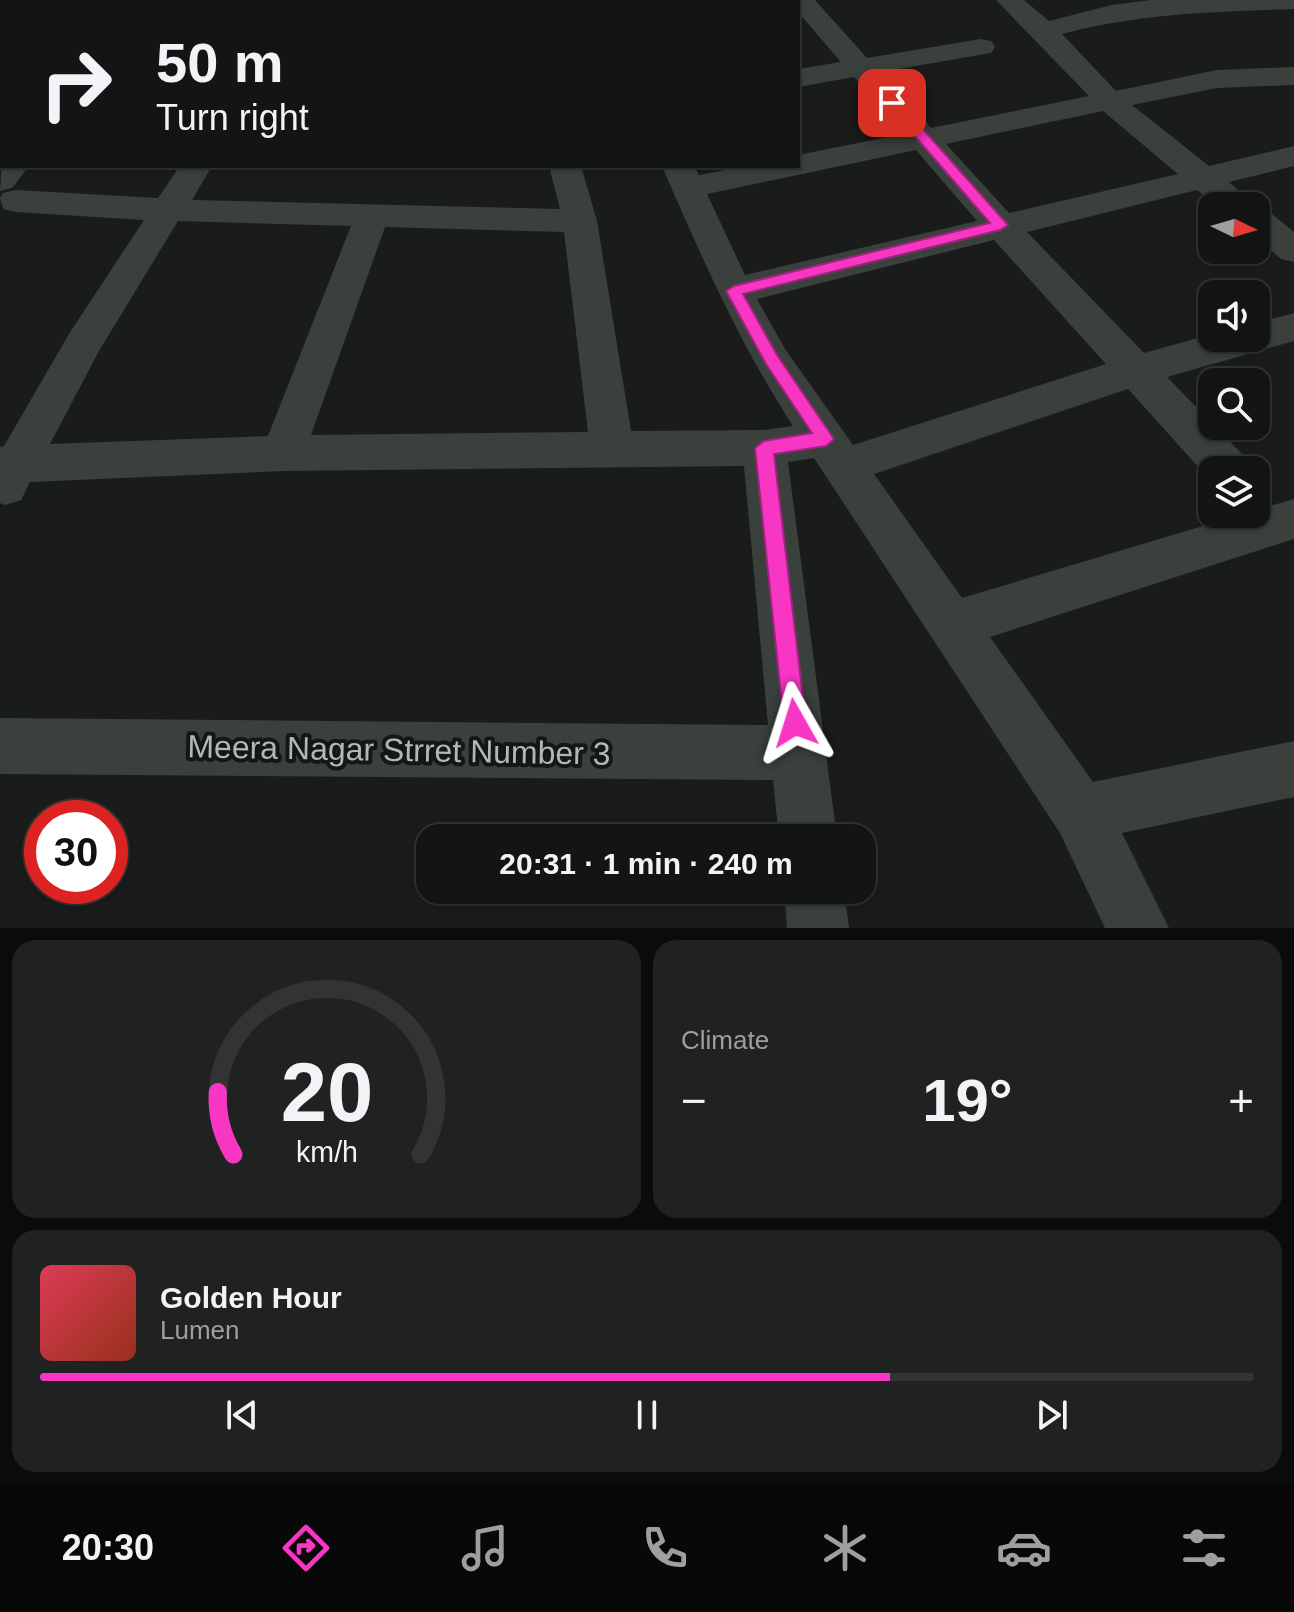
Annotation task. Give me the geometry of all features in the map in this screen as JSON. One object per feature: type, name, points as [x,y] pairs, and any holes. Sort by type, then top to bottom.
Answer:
[{"type":"street","points":[[801,0],[1000,225],[1216,456]]},
{"type":"street","points":[[1009,0],[1044,31],[1110,102],[1220,192]]},
{"type":"street","points":[[1044,31],[1112,13],[1157,7],[1294,1]]},
{"type":"street","points":[[800,78],[981,47]]},
{"type":"street","points":[[800,165],[1217,79],[1294,76]]},
{"type":"street","points":[[734,291],[1294,156]]},
{"type":"street","points":[[5,200],[13,168]]},
{"type":"street","points":[[5,200],[43,168]]},
{"type":"street","points":[[5,475],[83,344],[195,168]]},
{"type":"street","points":[[566,168],[580,221],[612,448]]},
{"type":"street","points":[[775,168],[683,177],[734,291],[771,360],[1080,813],[1138,928]]},
{"type":"street","points":[[5,200],[168,210],[580,221]]},
{"type":"street","points":[[283,453],[372,215]]},
{"type":"street","points":[[1270,230],[1294,250]]},
{"type":"street","points":[[1270,334],[1294,327]]},
{"type":"street","points":[[5,475],[283,453],[612,448],[764,448],[835,452],[972,420],[1201,352]]},
{"type":"street","points":[[764,448],[806,824]]},
{"type":"street","points":[[953,625],[1281,520]]},
{"type":"street","name":"Meera Nagar Strret Number 3","points":[[0,746],[798,753]]},
{"type":"street","points":[[1080,813],[1294,769]]},
{"type":"street","points":[[815,904],[818,928]]},
{"type":"route","points":[[795,723],[764,448],[826,439],[771,360],[734,291],[1000,225],[892,103]]}]
